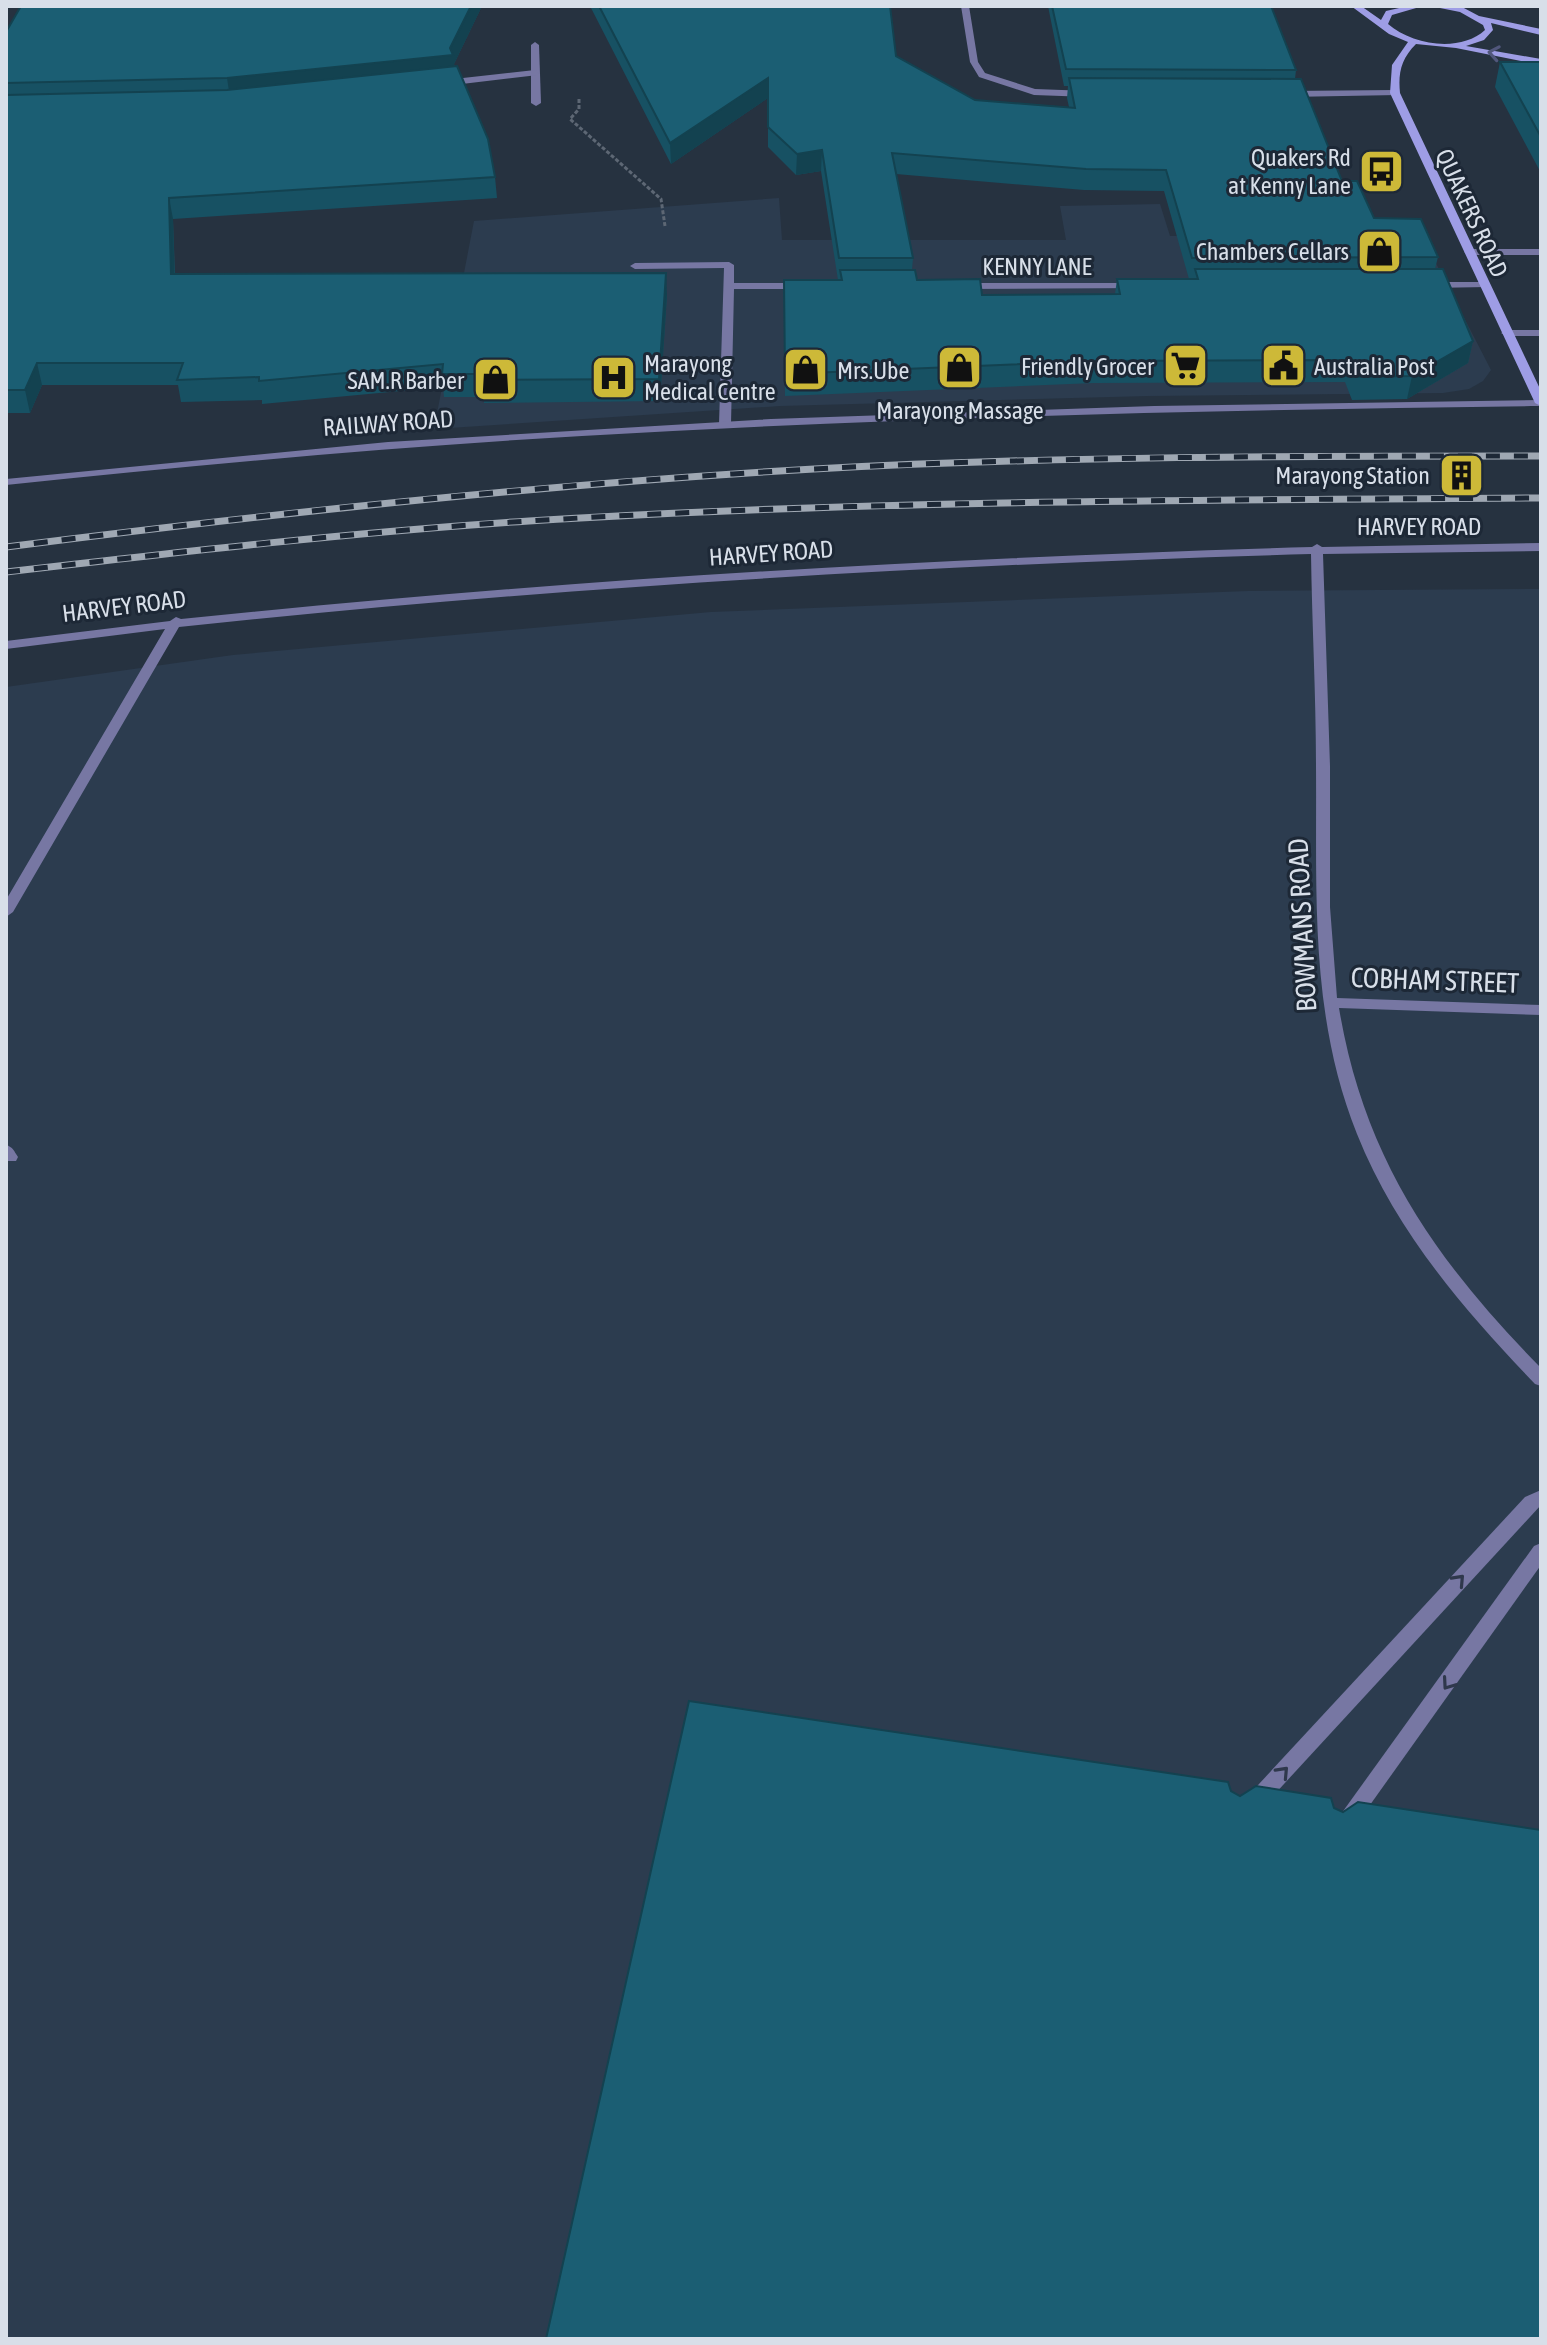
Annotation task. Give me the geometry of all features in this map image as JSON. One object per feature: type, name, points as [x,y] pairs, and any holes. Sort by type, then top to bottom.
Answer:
[{"type":"street","points":[[965,6],[974,62],[982,75],[1034,92],[1098,94]]},
{"type":"street","points":[[1355,6],[1388,31],[1413,42],[1541,62]]},
{"type":"street","points":[[1383,25],[1389,13],[1419,6]]},
{"type":"street","points":[[1434,6],[1462,10]]},
{"type":"street","points":[[1450,6],[1480,18],[1541,32]]},
{"type":"street","points":[[1447,45],[1485,36],[1487,24],[1480,18]]},
{"type":"street","points":[[1284,94],[1395,93],[1393,71],[1413,42]]},
{"type":"street","points":[[535,45],[536,103]]},
{"type":"street","points":[[429,84],[535,73]]},
{"type":"street","name":"QUAKERS ROAD","points":[[1395,93],[1540,403]]},
{"type":"street","points":[[1469,252],[1541,252]]},
{"type":"street","points":[[635,266],[729,265],[725,424]]},
{"type":"street","points":[[1411,285],[1484,285]]},
{"type":"street","points":[[729,286],[821,286]]},
{"type":"street","name":"KENNY LANE","points":[[945,286],[1146,286]]},
{"type":"street","points":[[1506,333],[1541,333]]},
{"type":"street","name":"RAILWAY ROAD","points":[[6,482],[340,448],[725,424],[1119,408],[1540,403]]},
{"type":"street","name":"HARVEY ROAD","points":[[6,645],[176,621],[928,563],[1317,548],[1541,547]]},
{"type":"street","name":"BOWMANS ROAD","points":[[1317,548],[1323,765],[1322,944],[1328,1003],[1343,1069],[1365,1137],[1406,1212],[1461,1291],[1541,1379]]},
{"type":"street","points":[[6,912],[176,621]]},
{"type":"street","name":"COBHAM STREET","points":[[1328,1003],[1541,1010]]},
{"type":"street","points":[[1241,1818],[1531,1502],[1541,1497]]},
{"type":"street","points":[[1339,1833],[1541,1551]]},
{"type":"path","points":[[570,119],[661,199],[666,213],[661,266]]},
{"type":"shaded area","points":[[779,198],[782,240],[1066,240],[1060,206],[1160,204],[1170,236],[1421,234],[1491,370],[1483,381],[1469,389],[1443,393],[1148,396],[780,406],[434,429],[474,221]]},
{"type":"shaded area","points":[[1541,589],[1541,2339],[6,2339],[6,687],[233,655],[711,612],[1248,591]]},
{"type":"building","points":[[21,6],[471,6],[450,48],[453,55],[227,78],[6,83],[6,32]]},
{"type":"building","points":[[599,6],[890,6],[896,56],[975,100],[1075,108],[1069,78],[1301,79],[1342,181],[1357,181],[1374,218],[1421,219],[1438,257],[1192,258],[1166,170],[1086,169],[892,153],[913,258],[839,258],[822,150],[797,154],[768,127],[768,78],[670,143]]},
{"type":"building","points":[[1052,6],[1271,6],[1296,70],[1066,69]]},
{"type":"building","points":[[1500,62],[1541,62],[1541,137]]},
{"type":"building","points":[[457,66],[488,139],[495,177],[169,198],[171,274],[666,273],[659,379],[482,380],[484,374],[442,374],[443,364],[259,381],[259,377],[177,380],[183,363],[37,363],[25,390],[6,390],[6,95],[227,90]]},
{"type":"building","points":[[1195,269],[1443,269],[1473,341],[1412,376],[1356,377],[1349,360],[1096,361],[785,374],[784,280],[842,280],[840,270],[915,270],[917,280],[980,279],[982,295],[1120,294],[1117,279],[1198,279]]},
{"type":"building","points":[[689,1701],[1228,1782],[1231,1791],[1240,1796],[1256,1786],[1331,1798],[1334,1808],[1343,1812],[1358,1802],[1541,1830],[1541,2339],[546,2339]]},
{"type":"railway","points":[[6,547],[410,501],[814,469],[1087,459],[1541,456]]},
{"type":"railway","points":[[6,572],[398,531],[655,514],[1035,502],[1541,498]]},
{"type":"place","name":"Quakers Rd at Kenny Lane","points":[[1382,171]]},
{"type":"place","name":"Chambers Cellars","points":[[1380,251]]},
{"type":"place","name":"Friendly Grocer","points":[[1185,366]]},
{"type":"place","name":"Australia Post","points":[[1283,366]]},
{"type":"place","name":"Marayong Massage","points":[[960,368]]},
{"type":"place","name":"Mrs.Ube","points":[[806,370]]},
{"type":"place","name":"Marayong Medical Centre","points":[[613,377]]},
{"type":"place","name":"SAM.R Barber","points":[[495,380]]},
{"type":"place","name":"Marayong Station","points":[[1461,475]]}]
